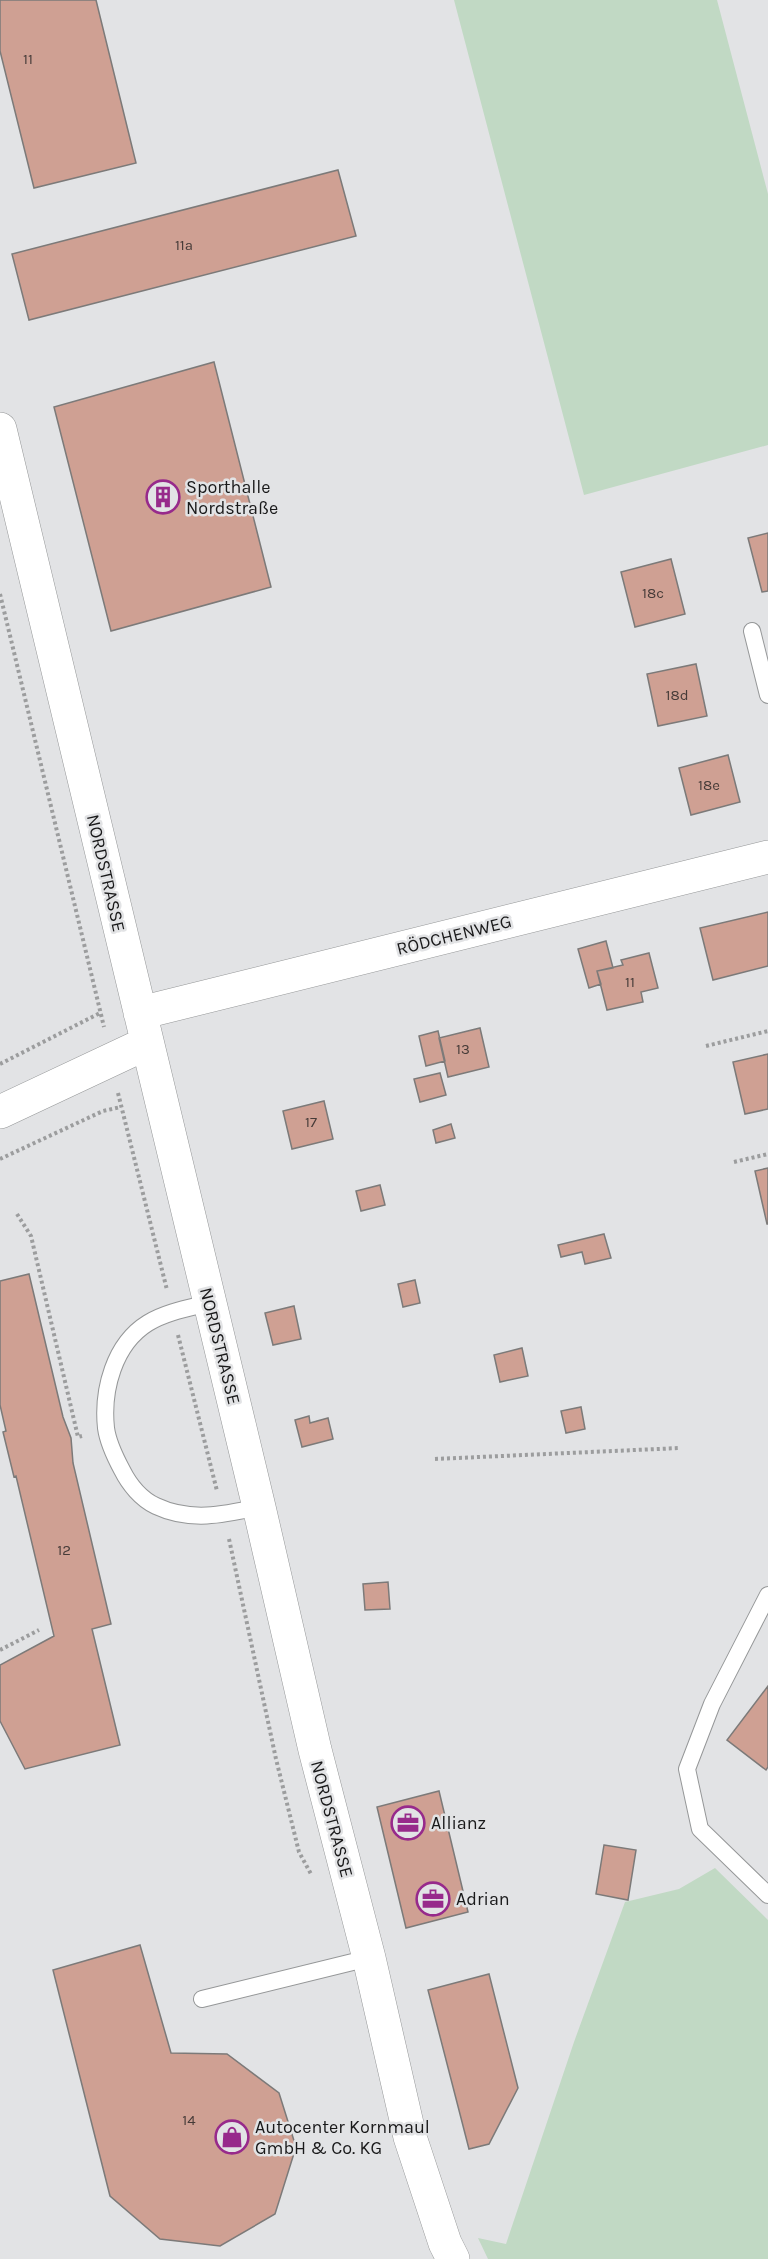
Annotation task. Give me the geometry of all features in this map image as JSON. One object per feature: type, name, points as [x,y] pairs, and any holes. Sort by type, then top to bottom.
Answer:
[{"type":"street","name":"NORDSTRASSE","points":[[0,429],[259,1507],[315,1750],[369,1958],[410,2137],[445,2243],[453,2259]]},
{"type":"street","name":"RÖDCHENWEG","points":[[0,1112],[143,1028],[768,857]]},
{"type":"lane","points":[[752,631],[768,695]]},
{"type":"lane","points":[[209,1303],[148,1323],[125,1345],[113,1366],[108,1384],[105,1404],[106,1429],[113,1453],[126,1478],[139,1494],[155,1505],[196,1517],[224,1515],[259,1507]]},
{"type":"lane","points":[[768,1595],[712,1704],[687,1768],[700,1829],[768,1894]]},
{"type":"lane","points":[[202,1999],[369,1958]]},
{"type":"path","points":[[0,1064],[100,1013]]},
{"type":"path","points":[[706,1046],[768,1031]]},
{"type":"path","points":[[0,1159],[103,1111],[121,1107]]},
{"type":"path","points":[[735,1162],[768,1154]]},
{"type":"path","points":[[17,1214],[31,1236],[78,1437],[106,1429]]},
{"type":"path","points":[[435,1459],[680,1448]]},
{"type":"path","points":[[0,1650],[39,1630]]},
{"type":"green space","points":[[454,0],[717,0],[768,194],[768,445],[584,495]]},
{"type":"green space","points":[[715,1868],[768,1920],[768,2259],[488,2259],[478,2238],[506,2244],[574,2042],[625,1902],[679,1889]]},
{"type":"building","points":[[0,0],[96,0],[136,163],[34,188],[0,51]]},
{"type":"building","points":[[338,170],[356,236],[29,320],[12,254]]},
{"type":"building","name":"Sporthalle Nordstraße","points":[[214,362],[271,587],[111,631],[54,407]]},
{"type":"building","points":[[768,533],[768,591],[762,592],[748,538]]},
{"type":"building","points":[[671,559],[685,614],[635,627],[621,572]]},
{"type":"building","points":[[696,664],[707,716],[658,726],[647,674]]},
{"type":"building","points":[[728,755],[740,802],[691,815],[679,768]]},
{"type":"building","points":[[768,912],[768,966],[713,980],[700,928]]},
{"type":"building","points":[[606,941],[613,968],[597,971],[601,984],[589,988],[578,949]]},
{"type":"building","points":[[649,953],[658,988],[641,992],[643,1002],[607,1010],[597,971],[623,965],[621,960]]},
{"type":"building","points":[[480,1028],[489,1067],[448,1077],[439,1038]]},
{"type":"building","points":[[438,1031],[445,1061],[426,1066],[419,1036]]},
{"type":"building","points":[[768,1054],[768,1109],[745,1114],[733,1062]]},
{"type":"building","points":[[440,1073],[446,1095],[420,1102],[414,1079]]},
{"type":"building","points":[[324,1101],[333,1139],[292,1149],[283,1111]]},
{"type":"building","points":[[451,1124],[455,1138],[436,1143],[433,1130]]},
{"type":"building","points":[[768,1168],[768,1224],[767,1224],[755,1171]]},
{"type":"building","points":[[380,1185],[385,1205],[361,1211],[356,1191]]},
{"type":"building","points":[[604,1234],[611,1258],[585,1264],[582,1252],[561,1257],[558,1245]]},
{"type":"building","points":[[29,1274],[63,1417],[71,1438],[73,1463],[111,1624],[92,1629],[120,1745],[25,1769],[0,1721],[0,1665],[54,1636],[16,1476],[14,1477],[3,1432],[6,1431],[0,1405],[0,1281]]},
{"type":"building","points":[[415,1280],[420,1303],[403,1307],[398,1284]]},
{"type":"building","points":[[294,1306],[301,1339],[273,1345],[265,1313]]},
{"type":"building","points":[[522,1348],[528,1376],[500,1382],[494,1355]]},
{"type":"building","points":[[581,1407],[585,1429],[566,1433],[561,1411]]},
{"type":"building","points":[[309,1416],[310,1423],[328,1418],[333,1439],[302,1447],[295,1420]]},
{"type":"building","points":[[388,1582],[390,1609],[365,1610],[363,1584]]},
{"type":"building","points":[[768,1686],[768,1767],[766,1770],[727,1740]]},
{"type":"building","points":[[439,1791],[468,1912],[406,1928],[377,1807]]},
{"type":"building","points":[[604,1845],[636,1850],[628,1900],[596,1894]]},
{"type":"building","points":[[140,1945],[171,2053],[227,2054],[279,2093],[296,2147],[275,2214],[220,2246],[160,2239],[110,2196],[53,1970]]},
{"type":"building","points":[[489,1974],[518,2088],[489,2144],[469,2149],[428,1990]]},
{"type":"place","name":"Sporthalle Nordstraße","points":[[163,497]]},
{"type":"place","name":"Allianz","points":[[408,1823]]},
{"type":"place","name":"Adrian","points":[[433,1899]]},
{"type":"place","name":"Autocenter Kornmaul GmbH & Co. KG","points":[[232,2137]]}]
